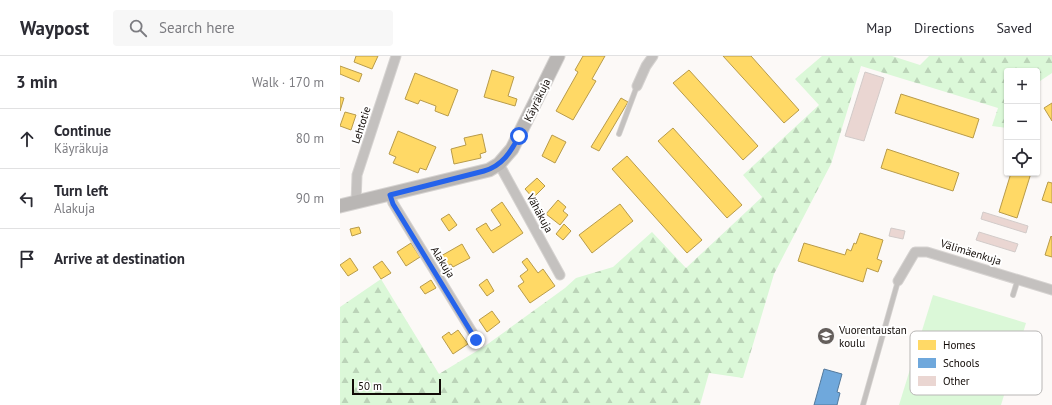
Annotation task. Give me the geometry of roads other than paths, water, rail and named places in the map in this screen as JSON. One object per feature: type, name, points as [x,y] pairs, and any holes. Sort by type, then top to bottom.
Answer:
[{"type":"street","name":"Lehtotie","points":[[356,203],[358,175],[396,56]]},
{"type":"street","name":"Käyräkuja","points":[[340,206],[484,171],[499,164],[506,157],[516,142],[558,56]]},
{"type":"street","points":[[637,86],[646,66],[653,56]]},
{"type":"street","name":"Vähäkuja","points":[[499,164],[560,275]]},
{"type":"street","name":"Alakuja","points":[[390,195],[393,204],[476,340]]},
{"type":"street","name":"Välimäenkuja","points":[[898,281],[915,252],[927,252],[1052,290]]},
{"type":"lane","points":[[619,134],[637,86]]},
{"type":"lane","points":[[1013,295],[1018,279]]},
{"type":"lane","points":[[863,405],[898,281]]},
{"type":"place","name":"Vuorentaustan koulu","points":[[826,336]]}]
